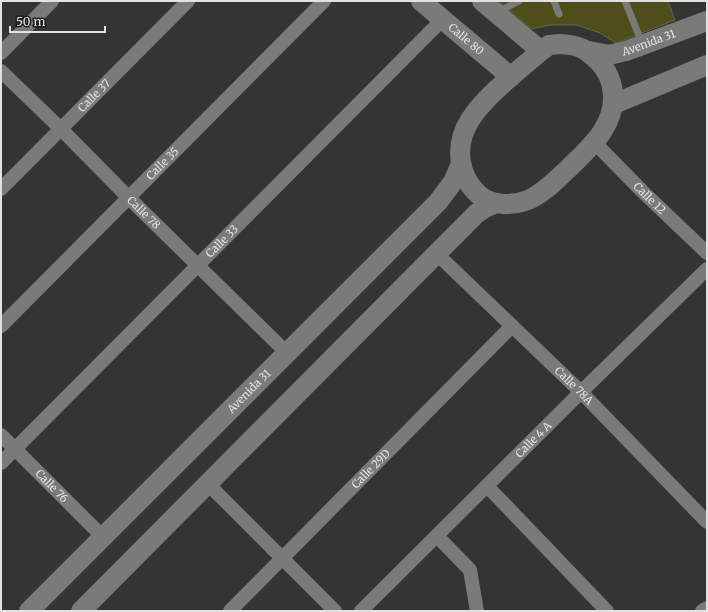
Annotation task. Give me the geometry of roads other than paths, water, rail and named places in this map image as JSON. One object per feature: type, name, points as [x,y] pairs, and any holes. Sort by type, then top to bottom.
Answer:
[{"type":"main road","name":"Calle 80","points":[[421,1],[511,77]]},
{"type":"main road","points":[[489,7],[541,51],[484,103],[469,121],[461,140],[461,164],[464,175],[470,185],[486,200],[506,204],[517,204],[529,200],[548,187],[594,142],[609,123],[614,104],[611,82],[602,65],[589,51]]},
{"type":"main road","name":"Avenida 31","points":[[541,51],[549,46],[560,44],[579,46],[589,51],[609,55],[626,52],[707,21]]},
{"type":"main road","points":[[614,104],[707,65]]},
{"type":"main road","name":"Avenida 31","points":[[29,611],[438,202],[453,182],[461,164]]},
{"type":"main road","points":[[81,611],[476,214],[496,203]]},
{"type":"street","points":[[1,53],[52,1]]},
{"type":"street","name":"Calle 37","points":[[1,189],[188,1]]},
{"type":"street","name":"Calle 35","points":[[1,326],[324,1]]},
{"type":"street","name":"Calle 33","points":[[1,463],[443,19]]},
{"type":"street","name":"Calle 78","points":[[1,71],[286,353]]},
{"type":"street","name":"Calle 12","points":[[594,142],[642,192],[707,253]]},
{"type":"street","name":"Calle 78A","points":[[437,254],[581,392],[707,522]]},
{"type":"street","name":"Calle 4 A","points":[[361,611],[707,269]]},
{"type":"street","name":"Calle 29D","points":[[230,611],[512,326]]},
{"type":"street","name":"Calle 76","points":[[1,435],[103,537]]},
{"type":"street","points":[[208,484],[335,611]]},
{"type":"street","points":[[487,486],[607,611]]},
{"type":"street","points":[[437,536],[470,570],[477,611]]},
{"type":"street","points":[[702,611],[707,608]]},
{"type":"lane","points":[[489,7],[519,1]]},
{"type":"lane","points":[[554,1],[559,14]]},
{"type":"lane","points":[[626,1],[643,45]]}]
